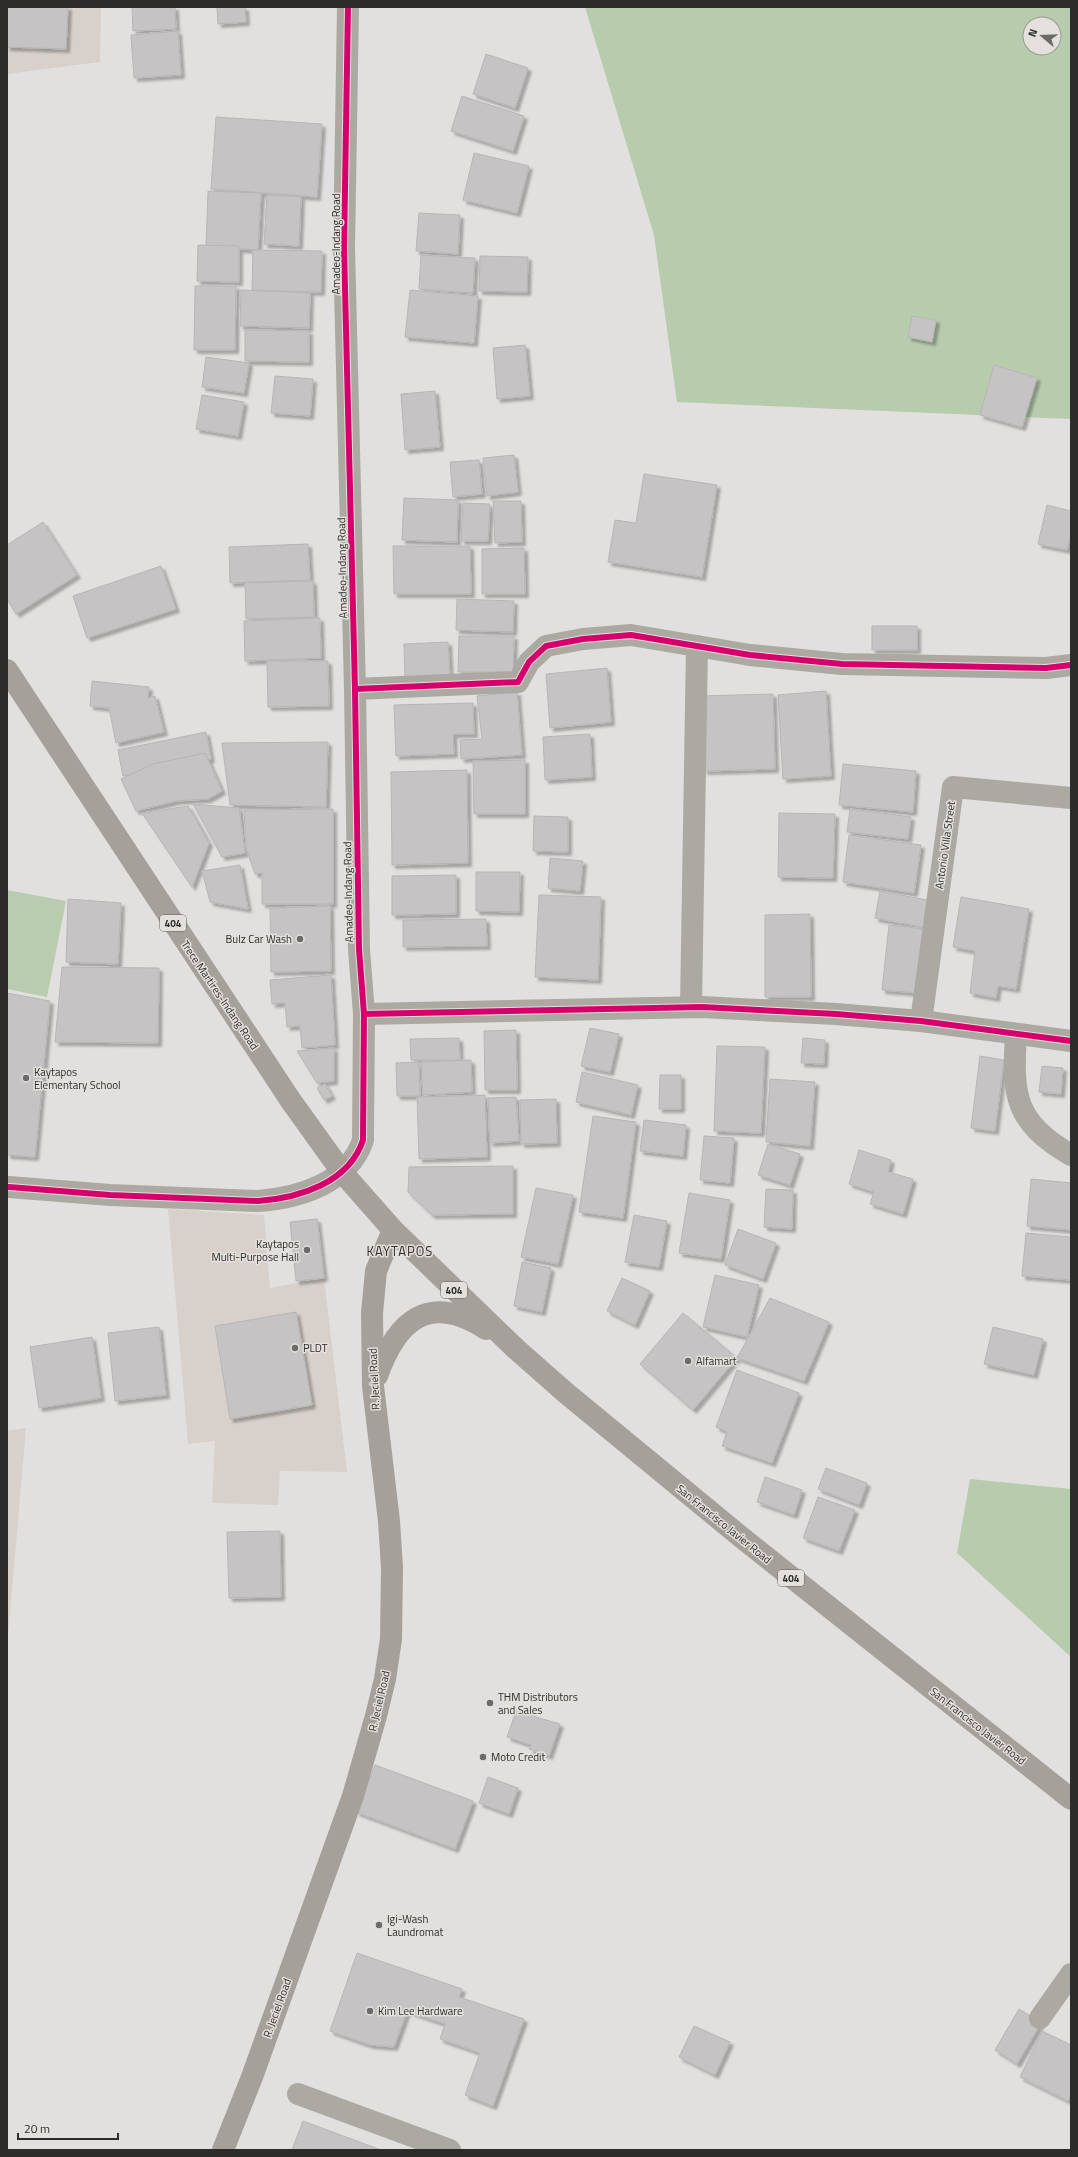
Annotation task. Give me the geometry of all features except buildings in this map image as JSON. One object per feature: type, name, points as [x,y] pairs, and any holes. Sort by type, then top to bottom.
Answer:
[{"type":"main road","name":"Trece Martires-Indang Road","points":[[7,670],[224,1001],[342,1172],[393,1230]]},
{"type":"main road","name":"San Francisco Javier Road","points":[[393,1230],[516,1349],[572,1398],[741,1538],[1071,1799]]},
{"type":"main road","name":"R. Jeciel Road","points":[[223,2150],[252,2076],[353,1796],[367,1753],[385,1679],[391,1639],[392,1568],[389,1521],[373,1386],[372,1313],[376,1271],[393,1230]]},
{"type":"main road","points":[[373,1386],[387,1350],[395,1336],[404,1327],[421,1317],[434,1313],[460,1315],[471,1320],[516,1349]]},
{"type":"street","name":"Amadeo-Indang Road","points":[[342,1172],[361,1147],[363,1140],[364,1014],[359,949],[355,689],[344,248],[348,7]]},
{"type":"street","points":[[355,689],[518,682],[529,662],[546,646],[583,639],[631,635],[750,655],[842,664],[1046,668],[1071,665]]},
{"type":"street","points":[[691,1006],[697,646]]},
{"type":"street","name":"Antonio Villa Street","points":[[921,1021],[952,787],[1071,798]]},
{"type":"street","points":[[364,1014],[691,1006],[771,1009],[921,1021],[1016,1035],[1071,1041]]},
{"type":"street","points":[[1016,1035],[1014,1076],[1015,1090],[1021,1108],[1033,1127],[1046,1139],[1071,1155]]},
{"type":"street","points":[[9,1187],[110,1195],[258,1201],[282,1199],[299,1195],[342,1172]]},
{"type":"street","points":[[1040,2018],[1071,1974]]},
{"type":"street","points":[[298,2094],[450,2150]]},
{"type":"shaded area","points":[[7,7],[101,7],[100,62],[7,74]]},
{"type":"shaded area","points":[[168,1209],[264,1215],[270,1288],[324,1278],[347,1472],[280,1471],[278,1505],[212,1503],[215,1441],[188,1444]]},
{"type":"shaded area","points":[[26,1428],[7,1649],[7,1431]]},
{"type":"green space","points":[[585,7],[1071,7],[1071,419],[677,402],[654,235]]},
{"type":"green space","points":[[7,890],[66,901],[47,997],[7,989]]},
{"type":"green space","points":[[970,1479],[1071,1489],[1071,1657],[957,1553]]},
{"type":"cycle path","points":[[9,1187],[110,1195],[258,1201],[274,1199],[306,1192],[321,1186],[346,1167],[356,1155],[363,1140],[364,1014],[359,949],[355,689],[344,248],[348,7]]},
{"type":"cycle path","points":[[355,689],[518,682],[529,662],[546,646],[583,639],[631,635],[750,655],[842,664],[1046,668],[1071,665]]},
{"type":"cycle path","points":[[364,1014],[702,1007],[836,1014],[921,1021],[1071,1041]]},
{"type":"place","name":"Bulz Car Wash","points":[[300,939]]},
{"type":"place","name":"Kaytapos Elementary School","points":[[26,1078]]},
{"type":"place","name":"Kaytapos Multi-Purpose Hall","points":[[307,1250]]},
{"type":"place","name":"PLDT","points":[[295,1348]]},
{"type":"place","name":"Alfamart","points":[[688,1361]]},
{"type":"place","name":"THM Distributors and Sales","points":[[490,1703]]},
{"type":"place","name":"Moto Credit","points":[[483,1757]]},
{"type":"place","name":"Igi-Wash Laundromat","points":[[379,1925]]},
{"type":"place","name":"Kim Lee Hardware","points":[[370,2011]]},
{"type":"district","name":"KAYTAPOS","points":[[400,1251]]}]
